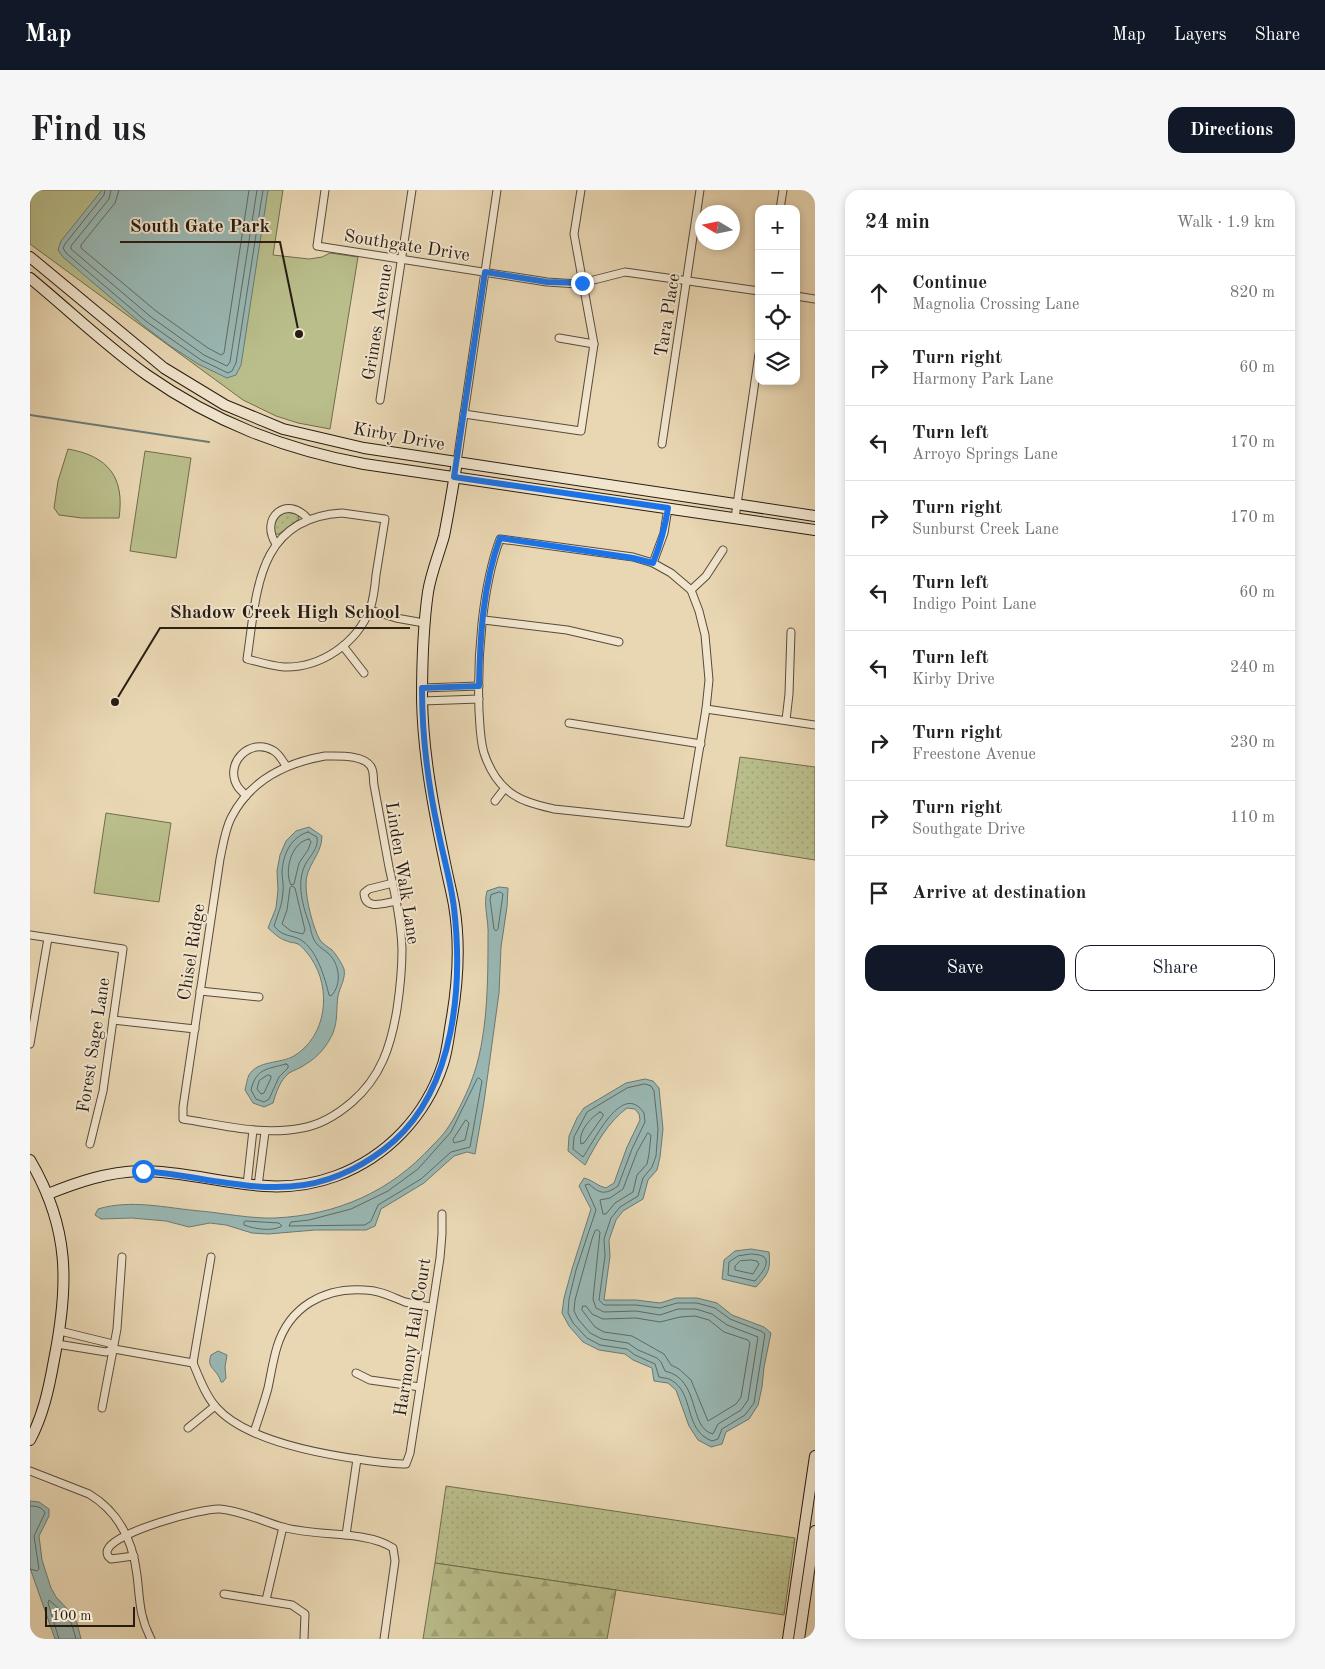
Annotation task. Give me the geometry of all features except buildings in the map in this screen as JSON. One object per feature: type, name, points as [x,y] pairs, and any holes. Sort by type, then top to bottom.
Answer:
[{"type":"main road","name":"Kirby Drive","points":[[30,257],[164,368],[225,405],[283,429],[364,448],[815,516]]},
{"type":"main road","name":"Kirby Drive","points":[[30,278],[147,375],[195,406],[278,443],[321,456],[364,464],[814,530]]},
{"type":"main road","points":[[243,429],[249,415]]},
{"type":"main road","points":[[48,1194],[90,1178],[130,1172],[172,1174],[258,1186],[290,1186],[321,1181],[356,1168],[383,1151],[419,1113],[435,1084],[444,1061],[454,1006],[457,976],[454,906],[435,817],[428,769],[422,688],[424,623],[429,589],[444,533],[457,462]]},
{"type":"main road","points":[[30,1160],[48,1194],[60,1237],[64,1268],[64,1306],[58,1344],[47,1394],[36,1429],[30,1440]]},
{"type":"main road","points":[[799,1639],[797,1615],[815,1456]]},
{"type":"main road","points":[[788,1639],[797,1615],[815,1531]]},
{"type":"street","name":"Southgate Drive","points":[[325,190],[317,246],[547,282],[582,283],[625,272],[755,290]]},
{"type":"street","name":"Grimes Avenue","points":[[380,400],[412,190]]},
{"type":"street","points":[[457,462],[497,190]]},
{"type":"street","points":[[464,414],[581,431],[594,344],[574,234],[581,190]]},
{"type":"street","name":"Tara Place","points":[[662,444],[700,190]]},
{"type":"street","points":[[781,205],[783,190]]},
{"type":"street","points":[[800,297],[815,299]]},
{"type":"street","points":[[559,338],[594,344]]},
{"type":"street","points":[[735,518],[755,381]]},
{"type":"street","points":[[276,544],[271,535],[270,528],[273,518],[279,511],[286,508],[295,508],[300,510],[308,519]]},
{"type":"street","points":[[653,563],[664,533],[668,508]]},
{"type":"street","points":[[342,513],[385,519],[370,610],[357,632],[343,646],[320,660],[294,666],[276,666],[247,659],[261,573],[265,563],[276,544],[289,531],[308,519],[342,513]]},
{"type":"street","points":[[500,538],[633,558],[653,563],[671,573],[691,590],[699,611],[708,656],[709,680],[706,709],[687,823],[598,812],[554,809],[528,802],[505,788],[492,770],[484,753],[481,736],[479,686],[484,620],[488,581],[500,538]]},
{"type":"street","points":[[691,590],[706,576],[723,550]]},
{"type":"street","points":[[370,610],[396,618],[424,623]]},
{"type":"street","points":[[484,620],[567,630],[619,642]]},
{"type":"street","points":[[786,720],[789,694],[791,632]]},
{"type":"street","points":[[343,646],[364,673]]},
{"type":"street","points":[[422,688],[479,686]]},
{"type":"street","points":[[422,701],[479,699]]},
{"type":"street","points":[[706,709],[815,725]]},
{"type":"street","points":[[569,723],[701,744]]},
{"type":"street","points":[[246,796],[238,787],[233,773],[235,763],[246,750],[258,747],[274,751],[286,766]]},
{"type":"street","name":"Chisel Ridge","points":[[183,1119],[200,991],[224,838],[230,819],[253,787],[272,773],[286,766],[305,759],[324,756],[345,756],[364,760]]},
{"type":"street","name":"Linden Walk Lane","points":[[183,1119],[265,1132],[304,1128],[320,1122],[348,1106],[374,1078],[386,1056],[400,991],[402,950],[397,902],[372,768],[364,760]]},
{"type":"street","points":[[495,801],[505,788]]},
{"type":"street","points":[[393,883],[369,889],[364,893],[365,900],[367,904],[372,905],[397,902]]},
{"type":"street","points":[[30,935],[48,938],[30,1044]]},
{"type":"street","name":"Forest Sage Lane","points":[[48,938],[124,949],[103,1090],[90,1144]]},
{"type":"street","points":[[200,991],[259,998]]},
{"type":"street","points":[[114,1020],[195,1029]]},
{"type":"street","points":[[247,1185],[253,1130]]},
{"type":"street","points":[[258,1186],[265,1132]]},
{"type":"street","name":"Harmony Hall Court","points":[[357,1459],[406,1464],[410,1453],[440,1258],[442,1214]]},
{"type":"street","points":[[102,1408],[114,1349],[122,1256]]},
{"type":"street","points":[[211,1257],[193,1362],[203,1385],[216,1406],[234,1422],[254,1432],[297,1448],[357,1459],[346,1535]]},
{"type":"street","points":[[254,1432],[267,1390],[277,1346],[295,1314],[305,1305],[318,1297],[333,1293],[365,1290],[374,1291],[414,1304],[432,1307]]},
{"type":"street","points":[[60,1331],[109,1343],[114,1349]]},
{"type":"street","points":[[58,1344],[106,1352],[114,1349],[193,1362]]},
{"type":"street","points":[[356,1373],[370,1380],[420,1387]]},
{"type":"street","points":[[188,1428],[216,1406]]},
{"type":"street","points":[[30,1471],[79,1489],[98,1500],[115,1516],[127,1535],[134,1556],[143,1624],[151,1639]]},
{"type":"street","points":[[134,1556],[115,1560],[108,1556],[107,1550],[127,1535],[160,1522],[205,1510],[220,1509],[236,1512],[283,1527],[346,1535],[386,1543],[393,1548],[395,1561],[384,1639]]},
{"type":"street","points":[[266,1600],[283,1527]]},
{"type":"street","points":[[224,1594],[292,1605],[305,1614],[304,1639]]},
{"type":"green space","points":[[30,190],[283,190],[273,255],[309,259],[322,257],[330,253],[358,257],[330,429],[298,423],[276,416],[243,400],[30,244]]},
{"type":"green space","points":[[68,449],[94,457],[111,471],[119,491],[119,518],[82,518],[59,515],[54,508],[58,481]]},
{"type":"green space","points":[[145,451],[191,458],[176,558],[130,551]]},
{"type":"green space","points":[[285,512],[298,514],[299,519],[279,534],[275,534],[275,524]]},
{"type":"green space","points":[[740,757],[815,767],[815,860],[726,846]]},
{"type":"green space","points":[[106,813],[171,823],[159,902],[94,893]]},
{"type":"green space","points":[[446,1486],[795,1538],[784,1615],[435,1563]]},
{"type":"green space","points":[[435,1563],[616,1590],[607,1639],[423,1639]]},
{"type":"water","points":[[102,190],[268,190],[241,365],[236,375],[227,378],[198,364],[169,345],[63,257],[58,250],[61,241]]},
{"type":"water","points":[[309,827],[322,836],[319,849],[306,878],[310,914],[320,940],[337,956],[344,969],[344,976],[338,996],[335,1028],[328,1042],[314,1058],[302,1067],[289,1073],[283,1079],[273,1103],[264,1107],[253,1103],[245,1090],[249,1075],[258,1067],[294,1056],[305,1047],[314,1037],[323,1011],[324,997],[322,984],[318,970],[311,958],[300,945],[281,939],[268,928],[276,908],[278,890],[277,871],[280,855],[286,841],[296,831]]},
{"type":"water","points":[[499,887],[508,888],[507,907],[501,947],[499,993],[475,1154],[467,1152],[454,1156],[424,1183],[381,1209],[375,1226],[366,1230],[315,1230],[268,1234],[252,1233],[226,1225],[210,1223],[189,1227],[166,1221],[132,1218],[101,1219],[95,1215],[98,1209],[136,1204],[257,1218],[298,1216],[341,1206],[361,1198],[380,1188],[416,1162],[438,1140],[457,1113],[477,1065],[486,1010],[488,930],[486,896],[487,891]]},
{"type":"water","points":[[645,1079],[653,1081],[659,1088],[663,1129],[660,1157],[657,1170],[648,1180],[643,1199],[623,1211],[616,1220],[609,1240],[610,1256],[604,1300],[636,1300],[660,1303],[676,1298],[697,1298],[717,1303],[732,1315],[764,1327],[771,1333],[758,1405],[749,1419],[726,1432],[722,1444],[711,1447],[698,1440],[689,1426],[676,1390],[668,1383],[654,1381],[652,1368],[633,1360],[625,1354],[599,1350],[583,1342],[569,1326],[562,1313],[572,1269],[591,1209],[579,1186],[584,1178],[606,1188],[614,1183],[627,1147],[640,1120],[639,1114],[635,1109],[627,1108],[620,1114],[603,1134],[585,1165],[568,1151],[569,1136],[584,1108],[626,1083]]},
{"type":"water","points":[[751,1249],[769,1252],[770,1263],[768,1271],[756,1287],[722,1279],[724,1260],[735,1251]]},
{"type":"water","points":[[218,1351],[227,1355],[226,1378],[223,1382],[221,1382],[210,1363],[211,1355]]},
{"type":"water","points":[[30,1501],[39,1502],[49,1509],[49,1516],[39,1536],[42,1560],[51,1588],[56,1597],[72,1614],[77,1623],[81,1639],[55,1639],[30,1568]]},
{"type":"waterway","points":[[30,415],[209,442]]},
{"type":"place","name":"South Gate Park","points":[[299,334]]},
{"type":"place","name":"Shadow Creek High School","points":[[115,702]]},
{"type":"route","points":[[143,1171],[273,1187],[306,1185],[321,1181],[356,1168],[383,1151],[419,1113],[435,1084],[444,1061],[454,1006],[457,976],[457,941],[454,906],[435,817],[428,769],[423,726],[422,688],[479,686],[479,664],[485,601],[488,581],[500,538],[633,558],[653,563],[664,533],[668,508],[454,477],[485,272],[547,282],[582,283]]}]
